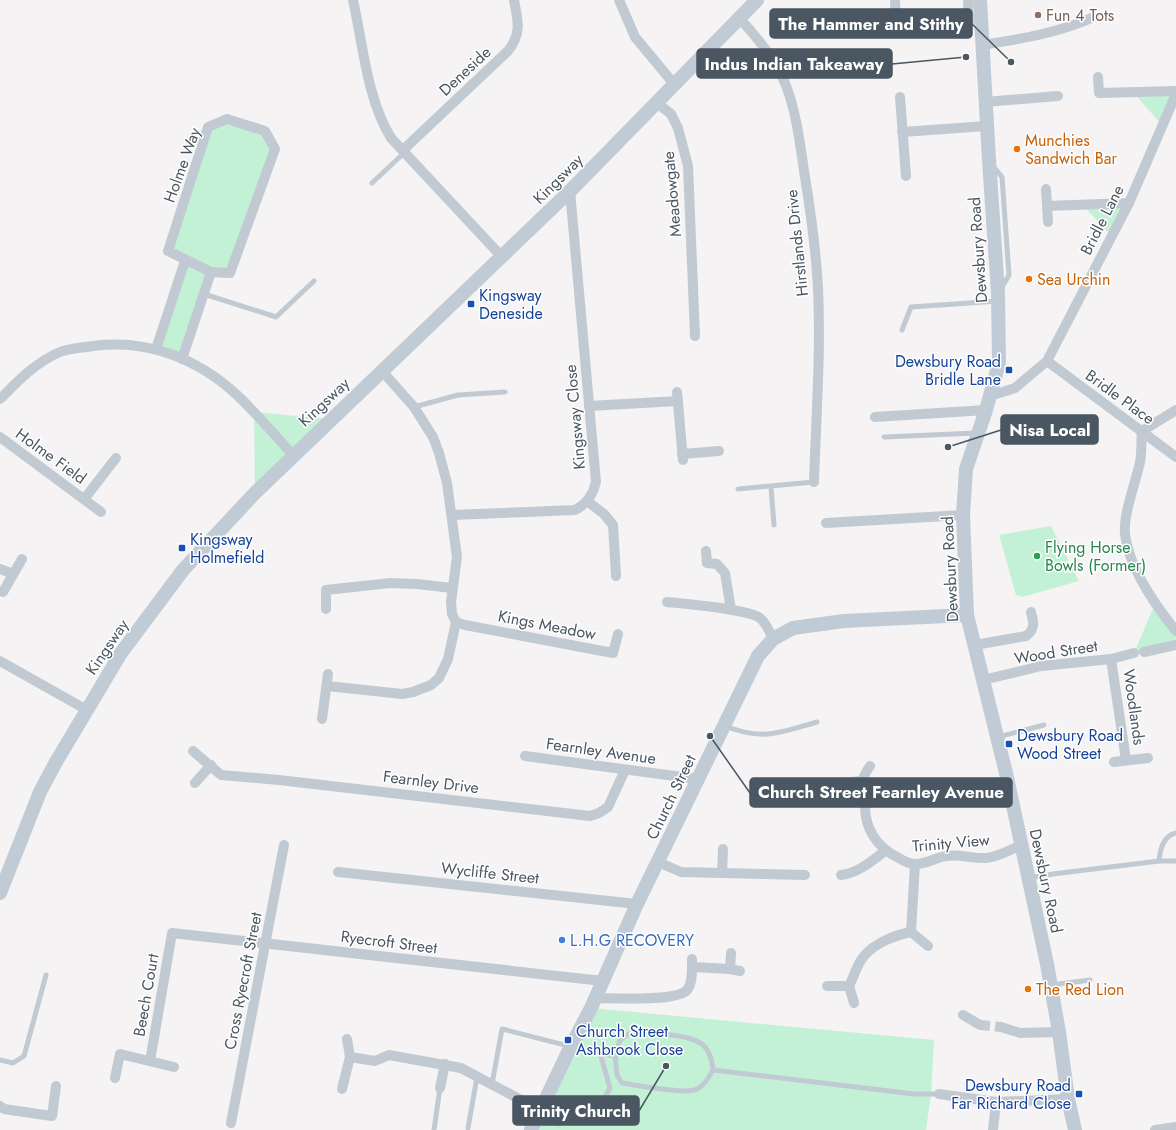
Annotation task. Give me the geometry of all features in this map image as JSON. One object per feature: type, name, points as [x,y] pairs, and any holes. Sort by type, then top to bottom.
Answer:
[{"type":"street","points":[[353,0],[374,102],[381,122],[391,138],[502,257]]},
{"type":"street","name":"Deneside","points":[[404,151],[508,51],[515,41],[518,21],[514,0]]},
{"type":"street","points":[[619,0],[635,37],[674,84]]},
{"type":"street","name":"Kingsway","points":[[0,893],[40,792],[121,653],[183,570],[245,503],[293,455],[570,191],[757,0]]},
{"type":"street","points":[[895,0],[896,20],[910,20]]},
{"type":"street","points":[[968,0],[969,23]]},
{"type":"street","name":"Dewsbury Road","points":[[980,0],[985,102],[999,297],[999,363],[986,410],[966,469],[963,515],[967,616],[997,737],[1021,845],[1059,1032],[1068,1099],[1075,1130]]},
{"type":"street","points":[[982,45],[1043,35],[1075,26],[1094,17]]},
{"type":"street","name":"Hirstlands Drive","points":[[740,19],[759,39],[774,60],[794,108],[799,134],[809,205],[818,288],[819,357],[814,482]]},
{"type":"street","points":[[1098,77],[1099,93],[1176,93]]},
{"type":"street","name":"Bridle Lane","points":[[990,396],[1015,388],[1047,361],[1128,203],[1176,93]]},
{"type":"street","points":[[985,102],[1058,96]]},
{"type":"street","points":[[900,97],[906,176]]},
{"type":"street","name":"Meadowgate","points":[[657,103],[671,114],[684,146],[690,187],[695,336]]},
{"type":"street","name":"Holme Way","points":[[227,119],[265,131],[274,149],[230,273],[211,272],[168,251],[208,127],[227,119]]},
{"type":"street","points":[[902,132],[987,126]]},
{"type":"street","points":[[1046,190],[1048,222]]},
{"type":"street","name":"Kingsway Close","points":[[570,191],[596,482],[587,502]]},
{"type":"street","points":[[1047,206],[1128,203]]},
{"type":"street","points":[[156,348],[186,261]]},
{"type":"street","points":[[182,359],[211,272]]},
{"type":"street","points":[[0,398],[43,361],[60,352],[118,343],[156,348],[199,367],[236,394],[293,455]]},
{"type":"street","name":"Bridle Place","points":[[1047,361],[1176,457]]},
{"type":"street","points":[[327,686],[402,694],[431,686],[439,678],[448,659],[456,622],[452,614],[451,602],[457,557],[452,515],[439,453],[425,421],[382,371]]},
{"type":"street","points":[[589,406],[678,396],[682,457],[719,452]]},
{"type":"street","points":[[875,417],[986,410]]},
{"type":"street","points":[[1176,410],[1142,431],[1140,461],[1132,492],[1125,533],[1132,558],[1155,604],[1176,631]]},
{"type":"street","name":"Holme Field","points":[[0,437],[85,498],[101,512]]},
{"type":"street","name":"Holme Field","points":[[85,498],[116,458]]},
{"type":"street","points":[[452,515],[567,511],[575,510],[587,502],[604,514],[612,525],[616,576]]},
{"type":"street","points":[[826,523],[963,515]]},
{"type":"street","points":[[706,551],[707,564],[717,564],[725,573],[730,610]]},
{"type":"street","points":[[3,592],[22,559]]},
{"type":"street","points":[[0,569],[13,574]]},
{"type":"street","points":[[326,609],[326,590],[390,583],[452,588]]},
{"type":"street","points":[[667,602],[730,610],[760,618],[773,639]]},
{"type":"street","points":[[974,645],[1026,636],[1031,632],[1034,626],[1031,612]]},
{"type":"street","name":"Church Street","points":[[536,1119],[603,981],[637,904],[758,656],[773,639],[793,628],[822,623],[967,616]]},
{"type":"street","name":"Kings Meadow","points":[[456,622],[613,653],[618,634]]},
{"type":"street","name":"Wood Street","points":[[983,680],[1041,666],[1111,659],[1176,645]]},
{"type":"street","name":"Woodlands","points":[[1111,659],[1126,760]]},
{"type":"street","points":[[0,660],[87,710]]},
{"type":"street","points":[[322,719],[328,674]]},
{"type":"street","name":"Fearnley Drive","points":[[193,751],[221,775],[279,780],[590,816],[599,813],[608,807],[625,770]]},
{"type":"street","name":"Fearnley Avenue","points":[[525,756],[697,779]]},
{"type":"street","name":"Woodlands","points":[[1114,762],[1148,758]]},
{"type":"street","points":[[195,783],[211,765]]},
{"type":"street","points":[[820,784],[862,781],[870,766]]},
{"type":"street","name":"Trinity View","points":[[862,781],[868,826],[873,837],[885,851],[905,862],[915,864],[948,856],[986,858],[1021,845]]},
{"type":"street","name":"Cross Ryecroft Street","points":[[231,1123],[284,845]]},
{"type":"street","points":[[722,873],[723,849]]},
{"type":"street","points":[[841,875],[854,871],[885,851]]},
{"type":"street","points":[[658,862],[681,872],[805,875]]},
{"type":"street","points":[[911,932],[915,864]]},
{"type":"street","name":"Wycliffe Street","points":[[338,872],[637,904]]},
{"type":"street","points":[[911,932],[928,946]]},
{"type":"street","points":[[854,1003],[849,986],[862,960],[871,949],[890,938],[911,932]]},
{"type":"street","name":"Ryecroft Street","points":[[172,933],[265,942],[603,981]]},
{"type":"street","name":"Beech Court","points":[[150,1061],[172,933]]},
{"type":"street","points":[[595,998],[668,997],[680,995],[691,985],[692,963],[735,970],[731,953]]},
{"type":"street","points":[[827,986],[849,986]]},
{"type":"street","points":[[963,1015],[980,1025]]},
{"type":"street","points":[[1001,1027],[1020,1033],[1059,1032]]},
{"type":"street","points":[[342,1089],[350,1057],[347,1039]]},
{"type":"street","name":"Beech Court","points":[[115,1078],[120,1054],[174,1066]]},
{"type":"street","points":[[350,1057],[376,1061],[389,1056],[445,1064],[461,1068],[492,1084],[536,1119]]},
{"type":"street","points":[[440,1088],[445,1064]]},
{"type":"street","points":[[0,1106],[4,1109],[52,1116],[56,1086]]},
{"type":"street","points":[[939,1094],[996,1102],[1068,1099]]},
{"type":"street","points":[[992,1130],[996,1102]]},
{"type":"street","points":[[1155,1130],[1176,1127]]},
{"type":"lane","points":[[840,31],[874,30],[885,22],[896,20]]},
{"type":"lane","points":[[372,183],[404,151]]},
{"type":"lane","points":[[204,294],[276,317],[314,281]]},
{"type":"lane","points":[[902,330],[911,307],[999,297]]},
{"type":"lane","points":[[414,407],[458,395],[505,392]]},
{"type":"lane","points":[[884,437],[978,433]]},
{"type":"lane","points":[[738,488],[771,487],[814,482]]},
{"type":"lane","points":[[771,487],[774,525]]},
{"type":"lane","points":[[724,726],[757,736],[778,733],[817,722]]},
{"type":"lane","points":[[997,737],[1044,725]]},
{"type":"lane","points":[[1159,861],[1164,842],[1167,837],[1176,833]]},
{"type":"lane","points":[[1028,879],[1053,874],[1159,861],[1176,861]]},
{"type":"lane","points":[[0,1060],[13,1063],[24,1056],[46,975]]},
{"type":"lane","points":[[1050,985],[1090,980]]},
{"type":"lane","points":[[492,1084],[502,1029],[553,1041],[570,1048],[615,1056]]},
{"type":"lane","points":[[628,1034],[687,1038],[703,1045],[711,1056],[713,1070],[708,1080],[694,1090],[659,1088],[622,1083],[617,1075],[615,1056],[620,1040],[628,1034]]},
{"type":"lane","points":[[536,1119],[558,1124],[604,1099],[610,1088],[600,1054]]},
{"type":"lane","points":[[713,1070],[914,1094],[939,1094]]},
{"type":"lane","points":[[468,1128],[477,1077]]},
{"type":"lane","points":[[434,1130],[440,1088]]},
{"type":"green space","points":[[1132,91],[1176,91],[1162,125]]},
{"type":"green space","points":[[227,119],[265,131],[275,149],[230,273],[211,272],[182,359],[156,349],[185,261],[168,251],[208,127]]},
{"type":"green space","points":[[1129,203],[1111,236],[1082,204]]},
{"type":"green space","points":[[254,412],[330,419],[255,493]]},
{"type":"green space","points":[[1051,526],[1079,581],[1022,597],[1016,595],[999,535]]},
{"type":"green space","points":[[1155,604],[1176,631],[1176,645],[1134,653]]},
{"type":"green space","points":[[591,1008],[934,1040],[931,1094],[926,1130],[531,1130]]},
{"type":"tunnel","points":[[980,1025],[1001,1027]]},
{"type":"place","name":"Fun 4 Tots","points":[[1038,15]]},
{"type":"place","name":"Indus Indian Takeaway","points":[[966,57]]},
{"type":"place","name":"The Hammer and Stithy","points":[[1011,62]]},
{"type":"place","name":"Munchies Sandwich Bar","points":[[1017,149]]},
{"type":"place","name":"Sea Urchin","points":[[1029,279]]},
{"type":"place","name":"Kingsway Deneside","points":[[471,304]]},
{"type":"place","name":"Dewsbury Road Bridle Lane","points":[[1009,370]]},
{"type":"place","name":"Nisa Local","points":[[948,447]]},
{"type":"place","name":"Kingsway Holmefield","points":[[182,548]]},
{"type":"place","name":"Flying Horse Bowls (Former)","points":[[1037,556]]},
{"type":"place","name":"Church Street Fearnley Avenue","points":[[710,736]]},
{"type":"place","name":"Dewsbury Road Wood Street","points":[[1009,744]]},
{"type":"place","name":"L.H.G RECOVERY","points":[[562,940]]},
{"type":"place","name":"The Red Lion","points":[[1028,989]]},
{"type":"place","name":"Church Street Ashbrook Close","points":[[568,1040]]},
{"type":"place","name":"Trinity Church","points":[[666,1066]]},
{"type":"place","name":"Dewsbury Road Far Richard Close","points":[[1079,1094]]}]
